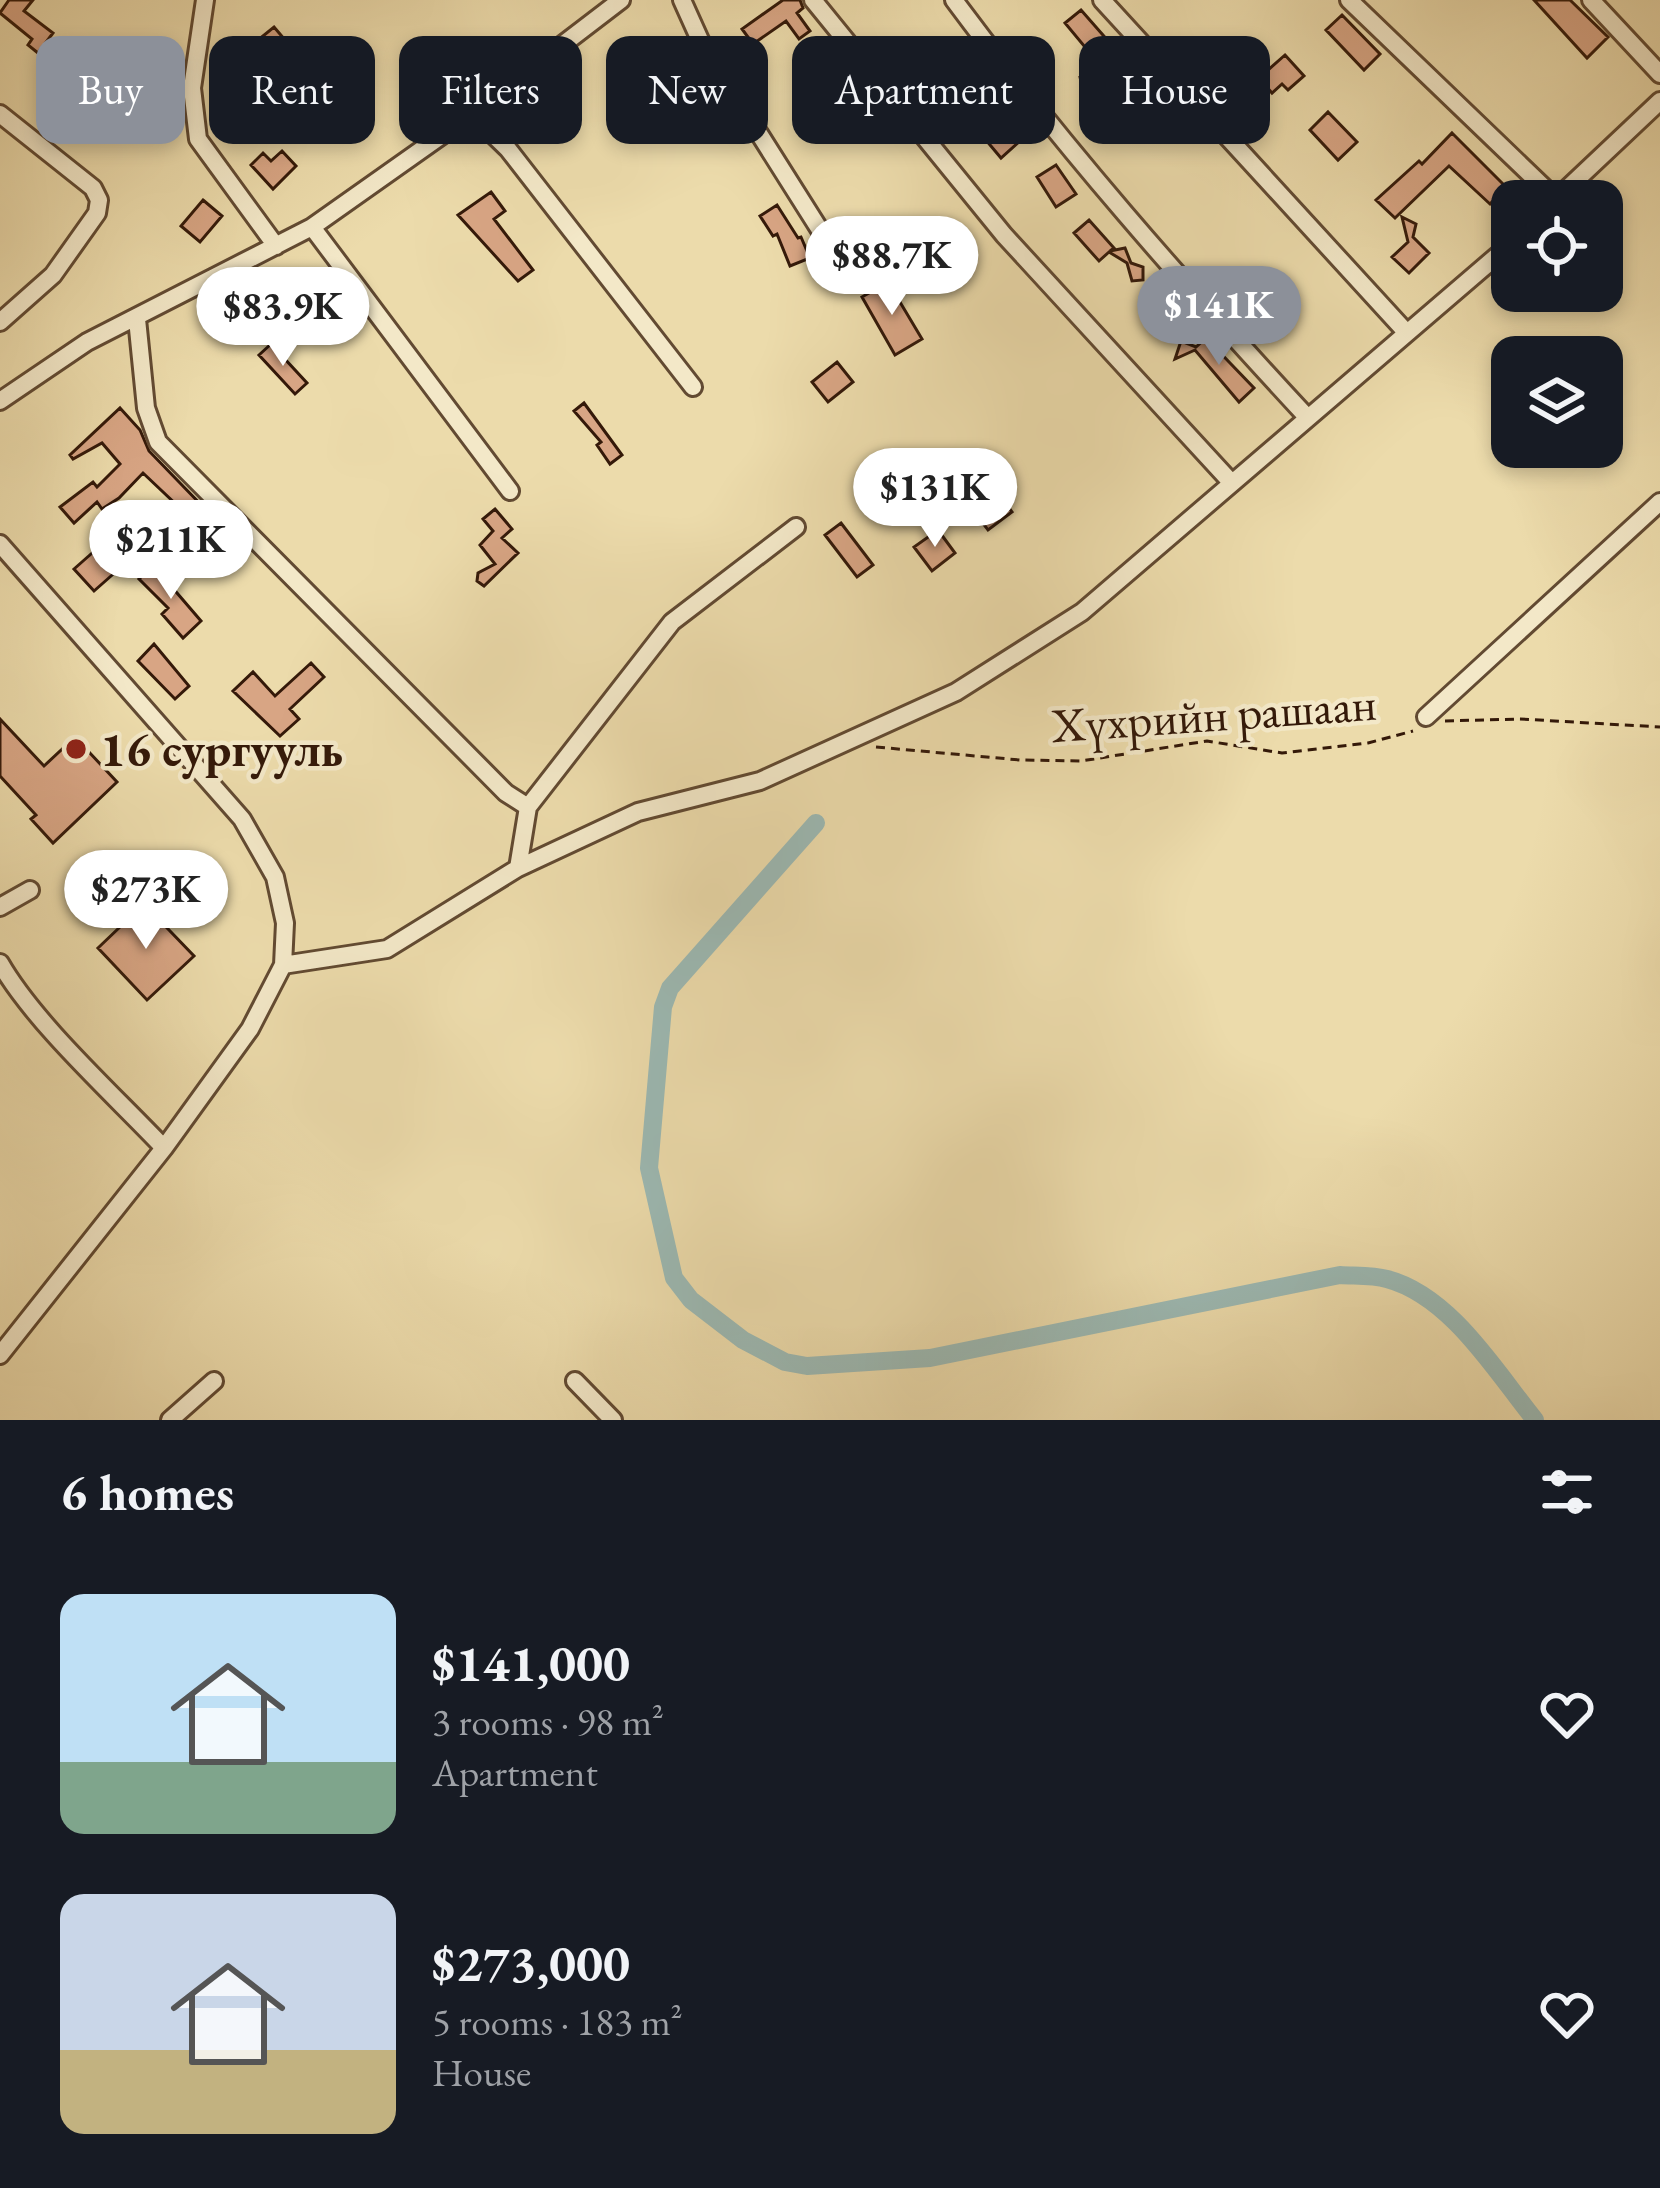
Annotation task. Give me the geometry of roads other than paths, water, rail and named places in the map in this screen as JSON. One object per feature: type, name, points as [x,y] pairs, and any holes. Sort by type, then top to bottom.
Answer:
[{"type":"street","points":[[574,36],[621,0]]},
{"type":"street","points":[[682,0],[700,40],[849,276]]},
{"type":"street","points":[[813,0],[1004,235],[1230,481]]},
{"type":"street","points":[[954,0],[1036,111],[1110,199],[1307,417]]},
{"type":"street","points":[[1102,0],[1406,332]]},
{"type":"street","points":[[1349,0],[1534,180]]},
{"type":"street","points":[[1591,0],[1660,74]]},
{"type":"street","points":[[207,2],[192,88],[198,139],[276,246]]},
{"type":"street","points":[[1576,180],[1660,101]]},
{"type":"street","points":[[0,114],[93,188],[99,200],[98,213],[53,274],[0,322]]},
{"type":"street","points":[[0,401],[87,342],[312,227],[430,144]]},
{"type":"street","points":[[503,144],[692,387]]},
{"type":"street","points":[[312,227],[509,491]]},
{"type":"street","points":[[283,964],[387,949],[518,868],[638,812],[760,781],[956,692],[1082,611],[1491,261]]},
{"type":"street","points":[[137,319],[146,408],[158,442],[506,793],[528,807]]},
{"type":"street","points":[[1426,722],[1660,502]]},
{"type":"street","points":[[518,868],[528,807],[672,622],[796,527]]},
{"type":"street","points":[[0,544],[242,819],[275,877],[285,922],[283,964],[250,1029],[164,1148],[0,1355]]},
{"type":"street","points":[[0,907],[30,890]]},
{"type":"street","points":[[0,962],[41,1017],[164,1148]]},
{"type":"street","points":[[575,1381],[613,1420]]},
{"type":"street","points":[[170,1420],[214,1382]]},
{"type":"waterway","points":[[816,823],[670,988],[663,1007],[649,1168],[674,1278],[691,1300],[743,1340],[785,1362],[807,1366],[930,1358],[1340,1275],[1376,1277],[1410,1288],[1452,1318],[1535,1420]]},
{"type":"place","name":"16 сургууль","points":[[76,749]]}]
